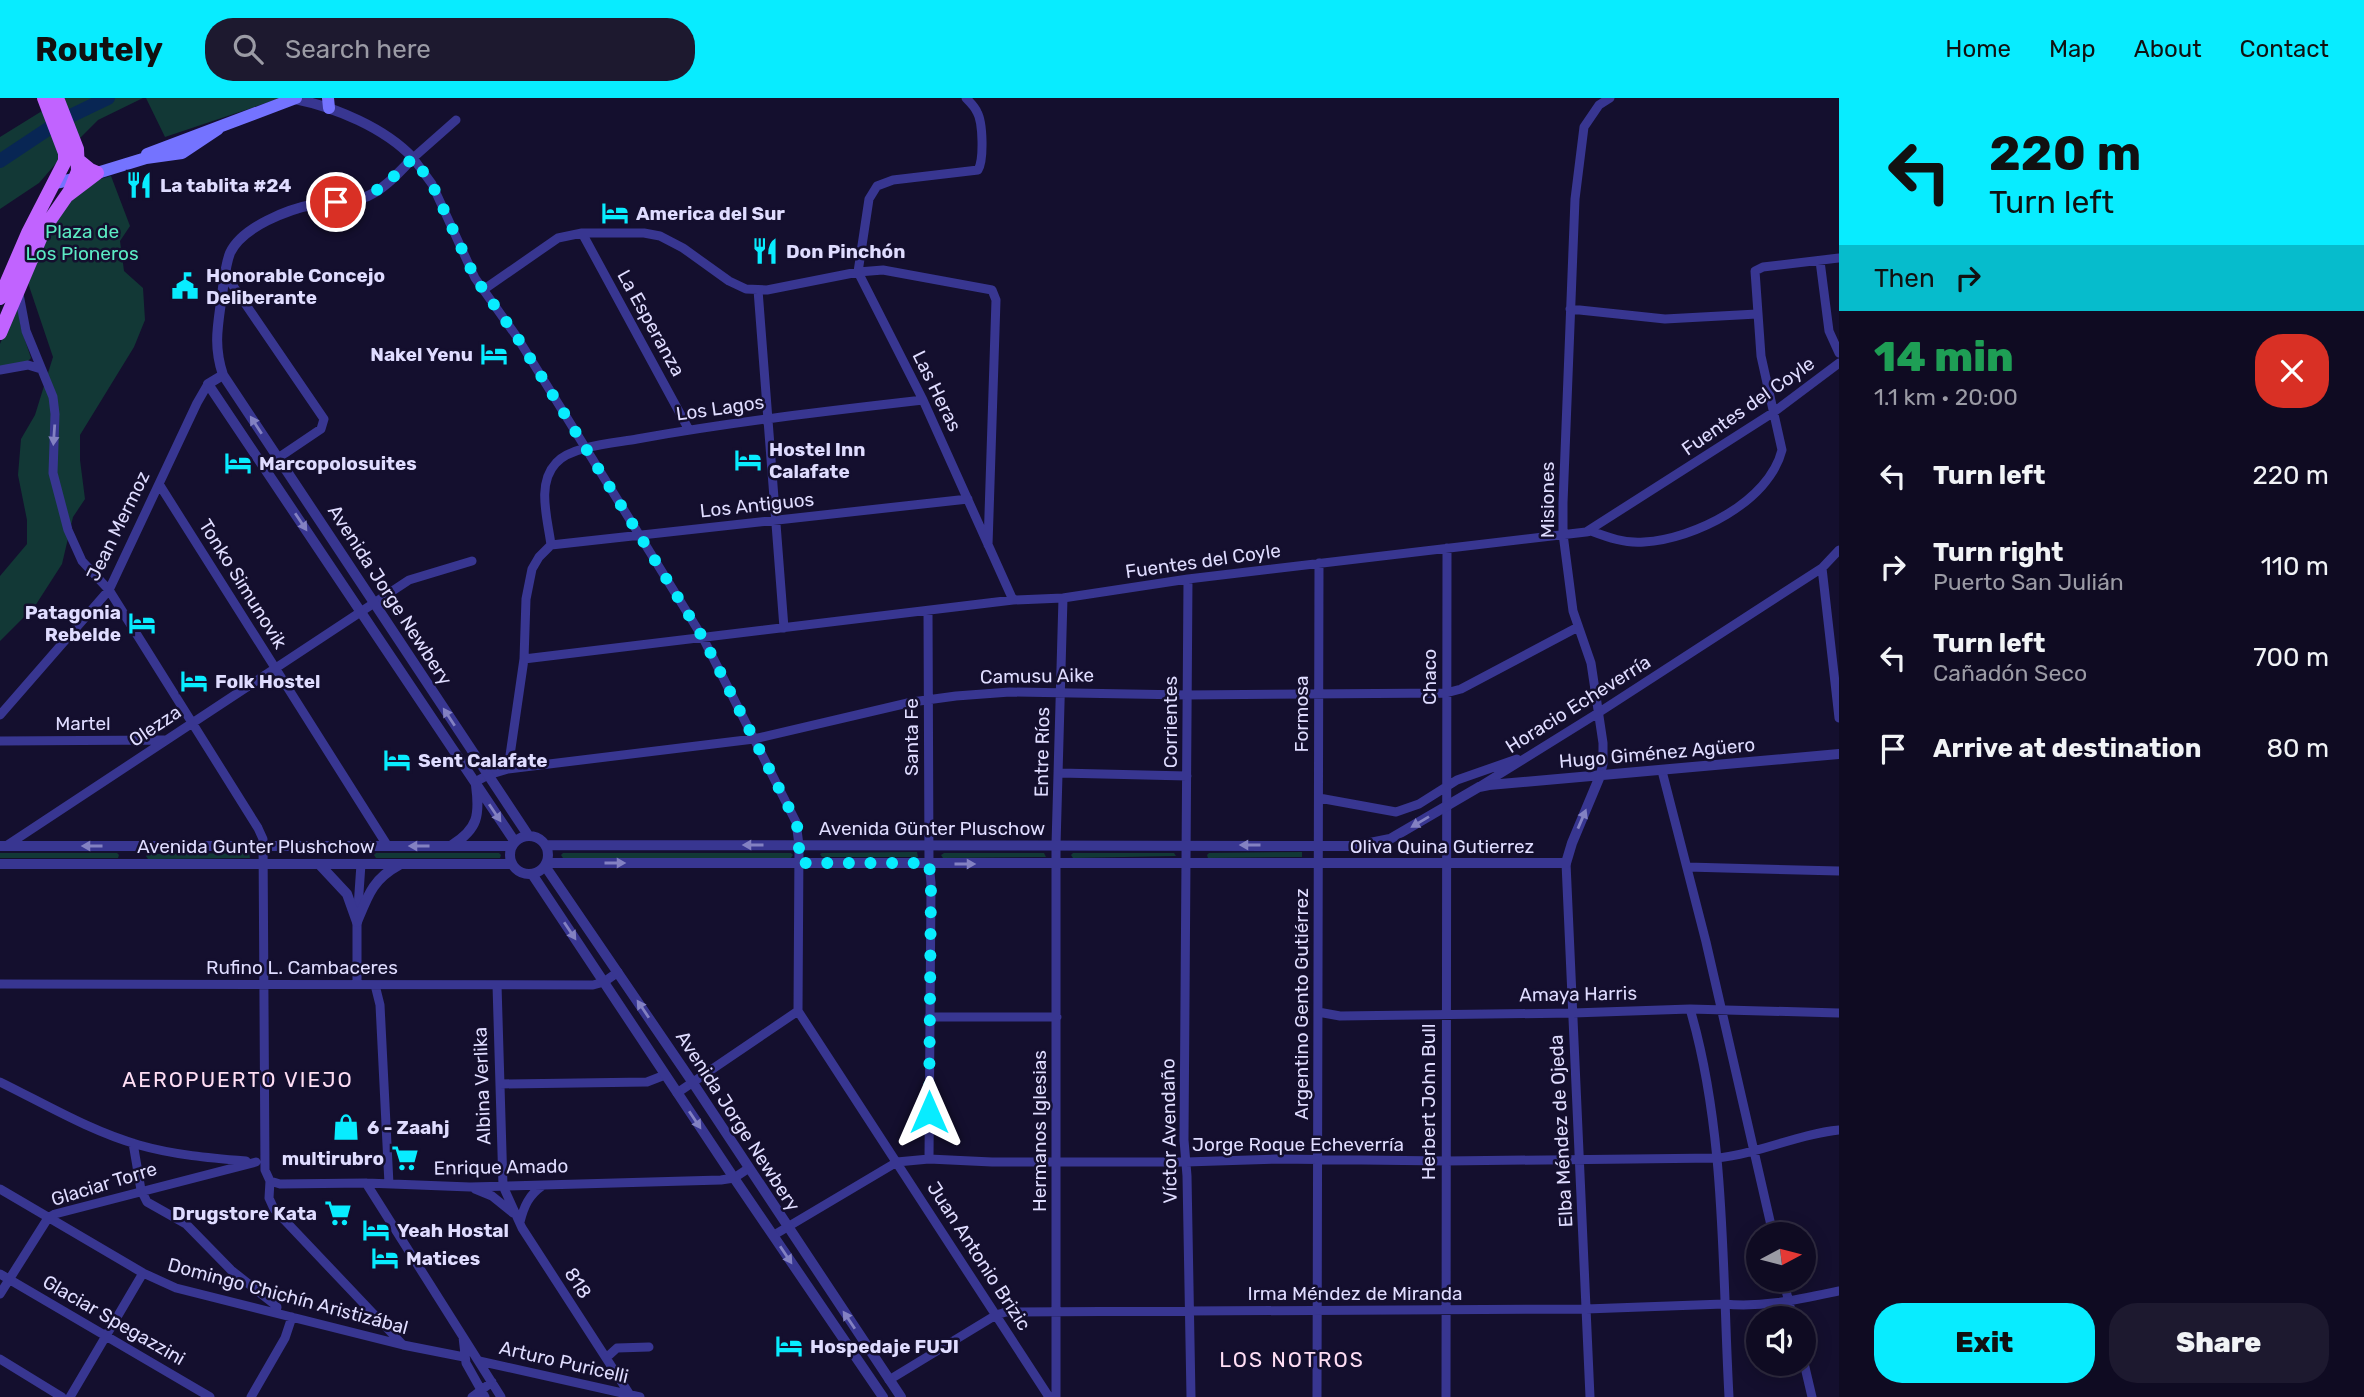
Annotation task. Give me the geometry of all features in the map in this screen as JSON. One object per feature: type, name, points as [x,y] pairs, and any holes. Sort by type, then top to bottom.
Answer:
[{"type":"main road","points":[[44,98],[73,154],[97,173]]},
{"type":"main road","points":[[0,333],[45,227],[75,179],[73,154],[57,98]]},
{"type":"main road","points":[[55,183],[135,161],[159,148],[296,99]]},
{"type":"main road","points":[[0,298],[28,233],[73,154]]},
{"type":"main road","points":[[65,198],[97,173]]},
{"type":"street","points":[[858,272],[871,192],[877,186],[893,180],[978,170],[982,163],[979,114],[966,98]]},
{"type":"street","name":"Misiones","points":[[1566,863],[1603,764],[1603,743],[1591,663],[1573,611],[1563,534],[1575,199],[1584,127],[1592,112],[1610,98]]},
{"type":"street","points":[[296,99],[329,103],[396,141],[413,158],[432,184],[465,258],[483,290],[517,337],[703,638],[796,822],[799,845],[798,1011],[677,1093]]},
{"type":"street","points":[[223,374],[217,357],[216,340],[225,274],[234,245],[249,231],[303,207],[366,197],[382,188],[456,120]]},
{"type":"street","points":[[483,290],[558,238],[582,233],[643,233],[660,236],[683,248],[737,286],[758,290],[858,272],[897,271],[992,290],[996,300],[988,545]]},
{"type":"street","name":"La Esperanza","points":[[582,233],[689,430]]},
{"type":"street","points":[[1586,532],[1591,531],[1627,542],[1644,542],[1699,529],[1719,520],[1768,480],[1778,464],[1782,450],[1761,356],[1754,278],[1757,269],[1839,258]]},
{"type":"street","points":[[1820,261],[1829,331],[1839,353]]},
{"type":"street","name":"Las Heras","points":[[858,272],[923,400],[1013,600]]},
{"type":"street","points":[[225,274],[320,410],[324,422],[317,432],[278,458]]},
{"type":"street","points":[[19,288],[23,322],[54,405],[54,481],[68,530],[82,561],[109,590],[260,831],[264,845],[260,1162],[270,1181],[268,1198],[274,1209],[403,1345]]},
{"type":"street","points":[[758,290],[783,628]]},
{"type":"street","points":[[1570,309],[1665,319],[1757,314]]},
{"type":"street","name":"Fuentes del Coyle","points":[[524,659],[1013,600],[1063,598],[1188,579],[1586,532],[1774,412],[1839,363]]},
{"type":"street","points":[[0,370],[28,365],[41,369]]},
{"type":"street","name":"Jean Mermoz","points":[[0,715],[109,590],[197,403],[208,384],[223,374]]},
{"type":"street","name":"Avenida Jorge Newbery","points":[[223,374],[528,835]]},
{"type":"street","name":"Avenida Jorge Newbery","points":[[208,384],[514,844]]},
{"type":"street","name":"Los Lagos","points":[[551,545],[544,488],[548,473],[556,461],[568,454],[689,430],[923,400]]},
{"type":"street","name":"Tonko Simunovik","points":[[159,484],[387,845]]},
{"type":"street","points":[[286,500],[299,491]]},
{"type":"street","name":"Los Antiguos","points":[[551,545],[968,499]]},
{"type":"street","points":[[508,769],[524,659],[526,599],[532,569],[551,545]]},
{"type":"street","name":"Chaco","points":[[1445,807],[1447,548]]},
{"type":"street","name":"Horacio Echeverría","points":[[1319,845],[1355,846],[1378,843],[1402,833],[1598,713],[1822,568],[1839,550]]},
{"type":"street","name":"Olezza","points":[[3,846],[408,580],[472,561]]},
{"type":"street","name":"Formosa","points":[[1319,563],[1319,864]]},
{"type":"street","points":[[1822,568],[1839,718]]},
{"type":"street","name":"Corrientes","points":[[1187,864],[1188,579]]},
{"type":"street","name":"Entre Ríos","points":[[1057,864],[1063,598]]},
{"type":"street","name":"Santa Fe","points":[[928,611],[931,883],[929,1159]]},
{"type":"street","name":"Camusu Aike","points":[[475,782],[508,769],[754,739],[928,699],[1010,692],[1187,695],[1446,693],[1461,689],[1577,627]]},
{"type":"street","name":"Martel","points":[[0,741],[165,740]]},
{"type":"street","name":"Hugo Giménez Agüero","points":[[1479,787],[1839,754]]},
{"type":"street","points":[[1319,798],[1396,812],[1419,804],[1457,780],[1480,770],[1528,756]]},
{"type":"street","points":[[1662,771],[1706,942],[1719,1009],[1770,1222]]},
{"type":"street","points":[[1060,772],[1188,776]]},
{"type":"street","points":[[451,846],[470,832],[478,812],[475,782]]},
{"type":"street","name":"Herbert John Bull","points":[[1445,807],[1446,1397]]},
{"type":"street","points":[[528,835],[538,838],[546,845],[548,856],[546,864],[532,874],[521,872],[512,864],[510,855],[514,844],[528,835]]},
{"type":"street","name":"Avenida Gunter Plushchow","points":[[3,846],[514,844]]},
{"type":"street","points":[[332,845],[326,854],[327,860],[332,864]]},
{"type":"street","points":[[358,983],[357,922],[361,864],[366,856],[361,845]]},
{"type":"street","name":"Avenida Günter Pluschow","points":[[546,845],[1319,845]]},
{"type":"street","points":[[131,846],[131,864]]},
{"type":"street","name":"Oliva Quina Gutierrez","points":[[1319,864],[1566,863]]},
{"type":"street","name":"Elba Méndez de Ojeda","points":[[1566,863],[1590,1397]]},
{"type":"street","name":"Avenida Gunter Plushchow","points":[[0,864],[512,864]]},
{"type":"street","points":[[319,864],[347,894],[357,922]]},
{"type":"street","points":[[357,922],[371,888],[382,876],[401,864]]},
{"type":"street","name":"Avenida Jorge Newbery","points":[[546,864],[901,1397]]},
{"type":"street","name":"Avenida Günter Pluschow","points":[[546,864],[1319,864]]},
{"type":"street","name":"Hermanos Iglesias","points":[[1056,1397],[1057,864]]},
{"type":"street","name":"Víctor Avendaño","points":[[1187,864],[1186,1162],[1191,1397]]},
{"type":"street","name":"Argentino Gento Gutiérrez","points":[[1317,1397],[1319,864]]},
{"type":"street","points":[[1687,867],[1839,872]]},
{"type":"street","name":"Avenida Jorge Newbery","points":[[532,874],[883,1397]]},
{"type":"street","points":[[604,982],[618,972]]},
{"type":"street","name":"Rufino L. Cambaceres","points":[[0,984],[593,985],[604,982]]},
{"type":"street","points":[[375,985],[380,1005],[389,1184]]},
{"type":"street","name":"Albina Verlika","points":[[497,985],[503,1186]]},
{"type":"street","points":[[1690,1009],[1707,1081],[1717,1158],[1729,1397]]},
{"type":"street","name":"Amaya Harris","points":[[1318,1012],[1340,1016],[1690,1009],[1839,1013]]},
{"type":"street","name":"Juan Antonio Brizic","points":[[798,1011],[1049,1397]]},
{"type":"street","points":[[929,1017],[1057,1017]]},
{"type":"street","points":[[500,1084],[647,1082],[666,1075]]},
{"type":"street","points":[[0,1082],[133,1143],[199,1157],[260,1162]]},
{"type":"street","name":"Jorge Roque Echeverría","points":[[774,1236],[897,1162],[929,1159],[966,1162],[1186,1162],[1717,1158],[1753,1152],[1839,1130]]},
{"type":"street","points":[[133,1143],[141,1190],[147,1202],[193,1230],[231,1270],[274,1304],[276,1313]]},
{"type":"street","name":"Glaciar Torre","points":[[0,1294],[48,1218],[55,1214],[141,1190],[260,1162]]},
{"type":"street","points":[[734,1178],[749,1168]]},
{"type":"street","name":"Enrique Amado","points":[[270,1181],[280,1184],[366,1183],[470,1187],[734,1178]]},
{"type":"street","points":[[366,1183],[501,1397]]},
{"type":"street","points":[[470,1187],[492,1196],[518,1219],[532,1192],[544,1185]]},
{"type":"street","name":"818","points":[[503,1186],[518,1219],[606,1358],[635,1396]]},
{"type":"street","name":"Domingo Chichín Aristizábal","points":[[0,1189],[143,1273],[189,1292],[403,1345],[464,1357]]},
{"type":"street","name":"Glaciar Spegazzini","points":[[0,1273],[210,1397]]},
{"type":"street","points":[[70,1397],[143,1273]]},
{"type":"street","name":"Irma Méndez de Miranda","points":[[889,1380],[996,1315],[1006,1312],[1586,1309],[1724,1304],[1738,1306],[1789,1301],[1839,1291]]},
{"type":"street","points":[[1787,1292],[1790,1306]]},
{"type":"street","points":[[251,1397],[285,1338],[292,1317]]},
{"type":"street","points":[[463,1335],[464,1357],[483,1394]]},
{"type":"street","points":[[606,1358],[617,1348],[649,1347]]},
{"type":"street","points":[[0,1359],[62,1397]]},
{"type":"street","name":"Arturo Puricelli","points":[[479,1361],[635,1396]]},
{"type":"street","points":[[1807,1376],[1812,1397]]},
{"type":"street","points":[[472,1397],[483,1394],[492,1382]]},
{"type":"green space","points":[[63,98],[143,98],[98,120],[39,183],[0,209],[0,137]]},
{"type":"green space","points":[[146,98],[292,98],[272,101],[165,137]]},
{"type":"green space","name":"Plaza de Los Pioneros","points":[[111,176],[130,226],[120,241],[124,271],[143,288],[145,320],[134,347],[80,435],[85,499],[73,517],[62,564],[35,606],[0,641],[0,576],[27,544],[27,520],[18,475],[21,439],[35,415],[53,357],[26,277],[59,209],[97,180]]},
{"type":"green space","points":[[17,303],[21,328],[31,358],[27,362],[0,368],[0,344]]},
{"type":"green space","points":[[917,852],[918,857],[822,857],[820,854],[822,853]]},
{"type":"green space","points":[[1302,852],[1302,857],[1208,858],[1207,855],[1209,853]]},
{"type":"green space","points":[[0,853],[119,855],[118,858],[0,858]]},
{"type":"green space","points":[[249,853],[250,858],[148,859],[146,856],[148,854]]},
{"type":"green space","points":[[376,853],[501,855],[500,858],[376,858]]},
{"type":"green space","points":[[563,853],[793,855],[791,858],[563,858]]},
{"type":"green space","points":[[1044,853],[1046,857],[943,858],[941,855]]},
{"type":"green space","points":[[1073,853],[1174,853],[1176,856],[1073,858]]},
{"type":"waterway","points":[[0,161],[60,121],[108,98]]},
{"type":"place","name":"La tablita #24","points":[[139,185]]},
{"type":"place","name":"America del Sur","points":[[615,213]]},
{"type":"place","name":"Don Pinchón","points":[[765,251]]},
{"type":"place","name":"Honorable Concejo Deliberante","points":[[185,286]]},
{"type":"place","name":"Nakel Yenu","points":[[494,354]]},
{"type":"place","name":"Hostel Inn Calafate","points":[[748,460]]},
{"type":"place","name":"Marcopolosuites","points":[[238,463]]},
{"type":"place","name":"Patagonia Rebelde","points":[[142,623]]},
{"type":"place","name":"Folk Hostel","points":[[194,681]]},
{"type":"place","name":"Sent Calafate","points":[[397,760]]},
{"type":"place","name":"6 - Zaahj","points":[[346,1127]]},
{"type":"place","name":"multirubro","points":[[405,1158]]},
{"type":"place","name":"Drugstore Kata","points":[[338,1213]]},
{"type":"place","name":"Yeah Hostal","points":[[376,1230]]},
{"type":"place","name":"Matices","points":[[385,1258]]},
{"type":"place","name":"Hospedaje FUJI","points":[[789,1346]]},
{"type":"district","name":"AEROPUERTO VIEJO","points":[[238,1079]]},
{"type":"district","name":"LOS NOTROS","points":[[1292,1359]]},
{"type":"route","points":[[336,202],[374,193],[413,158],[424,170],[475,278],[517,337],[703,638],[796,822],[799,834],[799,863],[929,863],[929,1112]]}]
